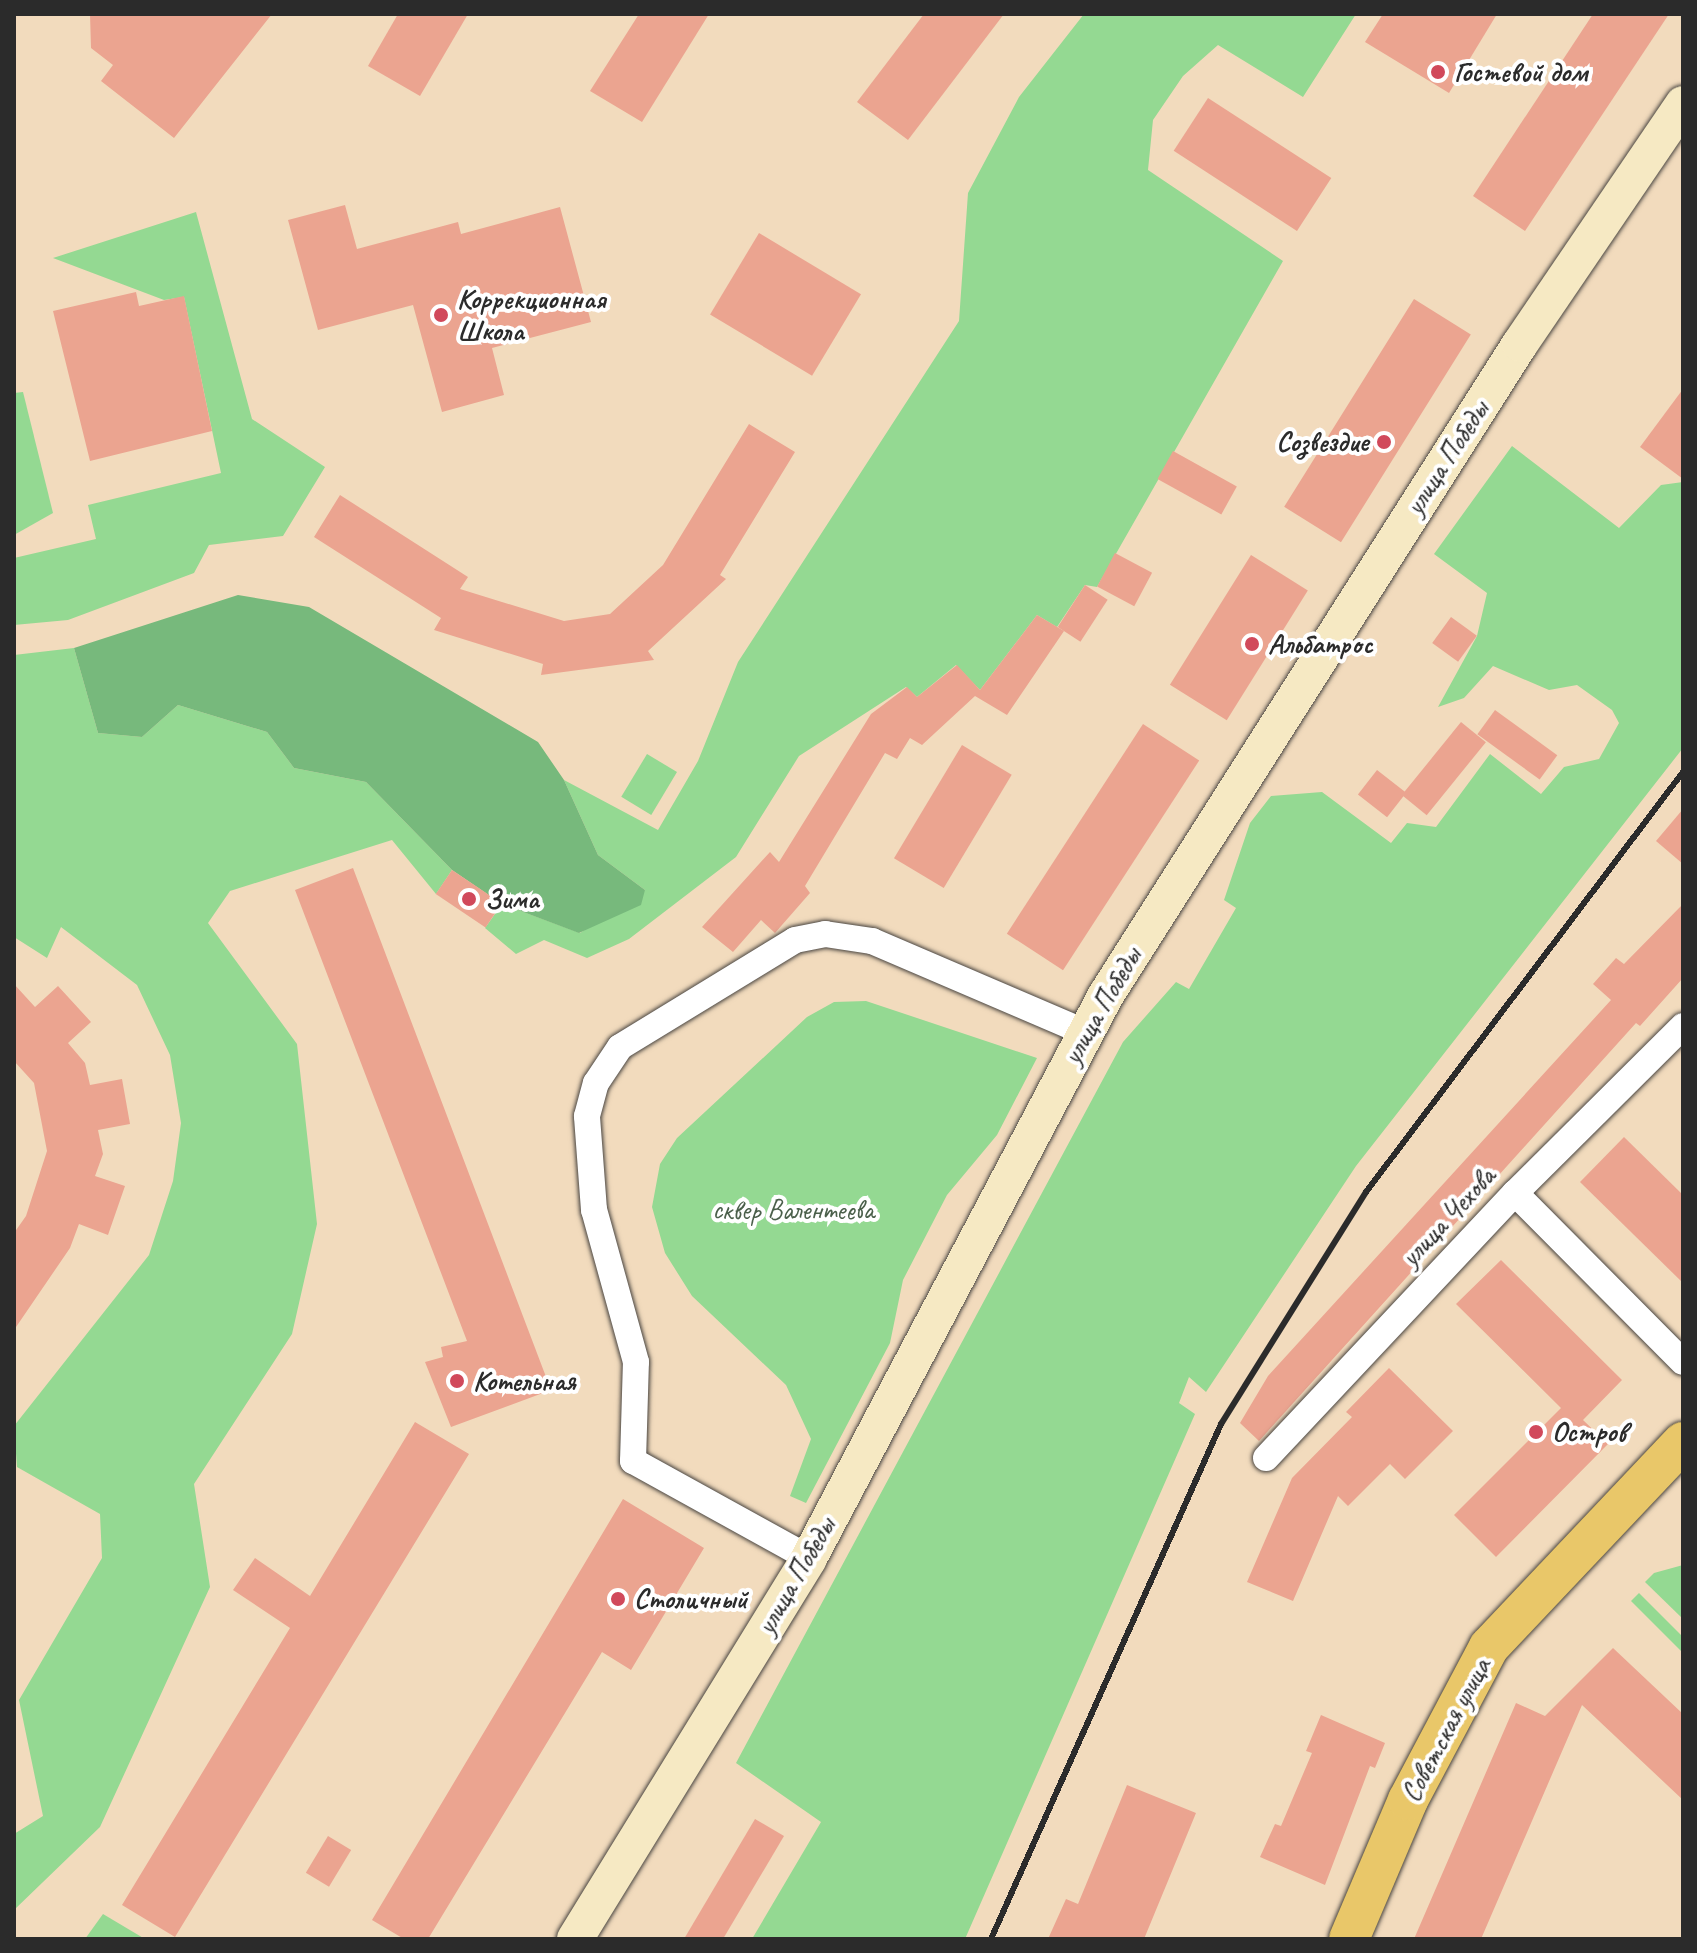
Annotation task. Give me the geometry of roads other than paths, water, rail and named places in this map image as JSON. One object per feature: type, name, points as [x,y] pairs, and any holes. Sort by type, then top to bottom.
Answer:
[{"type":"main road","name":"улица Победы","points":[[575,1939],[809,1558],[1084,1032],[1520,344],[1683,104]]},
{"type":"main road","name":"Советская улица","points":[[1349,1939],[1408,1800],[1489,1647],[1683,1442]]},
{"type":"street","points":[[809,1558],[633,1461],[636,1362],[594,1210],[587,1116],[596,1083],[620,1047],[795,940],[825,934],[872,941],[1084,1032]]},
{"type":"street","name":"улица Чехова","points":[[1266,1458],[1515,1193],[1683,1026]]},
{"type":"street","points":[[1515,1193],[1683,1362]]},
{"type":"railway","points":[[991,1939],[1221,1424],[1366,1192],[1683,772]]},
{"type":"place","name":"Гостевой дом","points":[[1438,72]]},
{"type":"place","name":"Коррекционная Школа","points":[[441,315]]},
{"type":"place","name":"Созвездие","points":[[1384,442]]},
{"type":"place","name":"Альбатрос","points":[[1252,644]]},
{"type":"place","name":"Зима","points":[[469,899]]},
{"type":"place","name":"Котельная","points":[[457,1381]]},
{"type":"place","name":"Остров","points":[[1536,1432]]},
{"type":"place","name":"Столичный","points":[[618,1599]]},
{"type":"park label","name":"сквер Валентеева","points":[[793,1210]]}]
